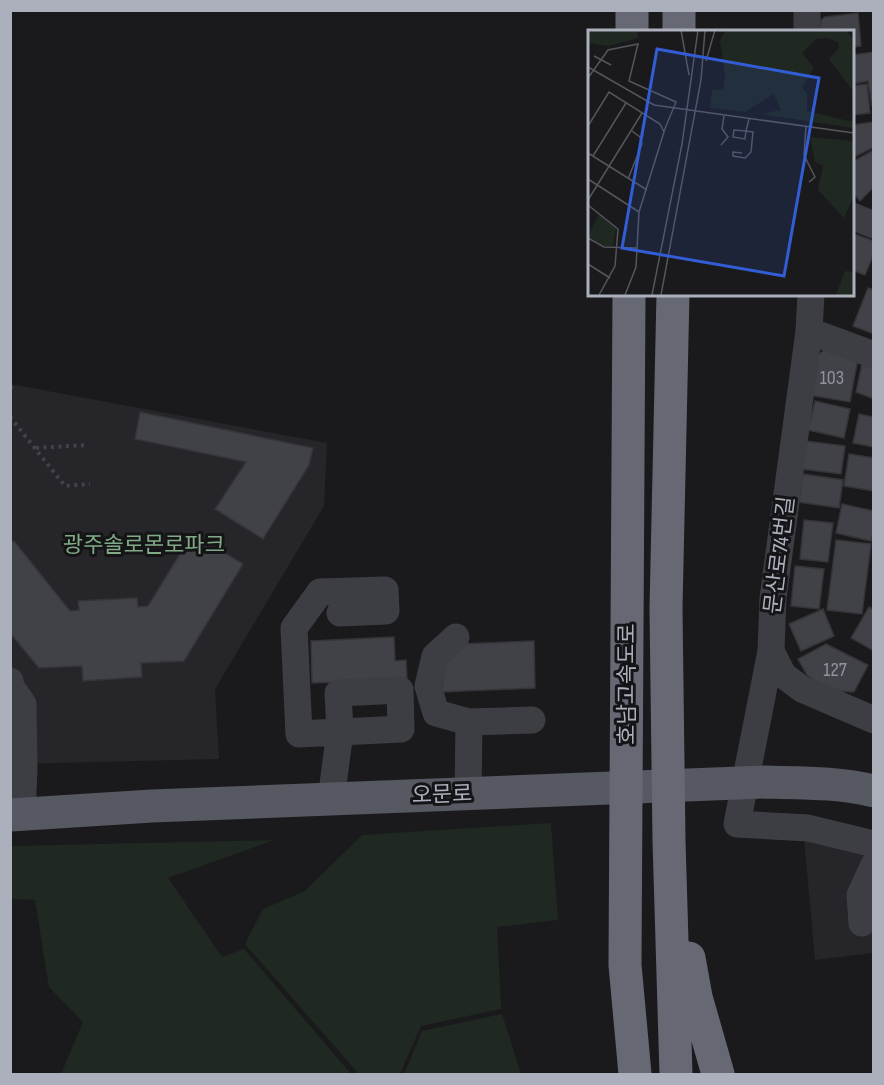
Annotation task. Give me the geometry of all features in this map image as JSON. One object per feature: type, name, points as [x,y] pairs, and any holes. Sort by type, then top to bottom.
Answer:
[{"type":"highway","points":[[632,10],[632,30]]},
{"type":"highway","points":[[679,10],[679,30]]},
{"type":"highway","name":"호남고속도로","points":[[629,296],[625,965],[635,1074]]},
{"type":"highway","name":"호남고속도로","points":[[673,296],[666,608],[669,841],[676,1074]]},
{"type":"highway","points":[[669,841],[696,997],[718,1074]]},
{"type":"highway","points":[[614,1074],[625,965]]},
{"type":"main road","name":"오문로","points":[[16,815],[152,806],[765,782],[849,785],[873,791]]},
{"type":"street","points":[[807,10],[807,30]]},
{"type":"street","points":[[854,217],[873,225]]},
{"type":"street","name":"문산로74번길","points":[[812,296],[773,598],[771,651],[737,824],[808,828],[873,844]]},
{"type":"street","points":[[809,331],[873,356]]},
{"type":"street","points":[[331,799],[340,732],[299,734],[294,628],[320,592],[386,590],[386,611],[340,613]]},
{"type":"street","points":[[456,637],[435,656],[428,686],[436,713],[469,722],[532,720]]},
{"type":"street","points":[[771,651],[783,675],[802,689],[873,720]]},
{"type":"street","points":[[10,681],[11,687],[23,704],[24,770],[16,815]]},
{"type":"street","points":[[468,794],[469,722]]},
{"type":"street","points":[[862,923],[860,895],[873,866]]},
{"type":"path","points":[[10,417],[65,486],[90,484]]},
{"type":"path","points":[[35,448],[87,445]]},
{"type":"shaded area","name":"광주솔로몬로파크","points":[[10,384],[327,443],[324,506],[215,689],[219,759],[11,764]]},
{"type":"shaded area","points":[[551,823],[558,920],[497,927],[501,1009],[421,1026],[400,1074],[359,1074],[245,944],[263,909],[305,891],[362,835]]},
{"type":"shaded area","points":[[804,838],[873,853],[873,953],[815,960]]},
{"type":"shaded area","points":[[274,840],[168,878],[222,957],[244,949],[351,1074],[61,1074],[83,1022],[49,987],[35,900],[11,899],[11,846]]},
{"type":"shaded area","points":[[502,1014],[521,1074],[404,1074],[422,1031]]},
{"type":"building","points":[[858,13],[861,46],[854,47],[854,30],[820,30],[821,20],[825,17]]},
{"type":"building","points":[[874,52],[874,106],[872,106],[868,81],[854,84],[854,55]]},
{"type":"building","points":[[867,84],[870,113],[854,115],[854,86]]},
{"type":"building","points":[[873,122],[874,147],[854,157],[854,125]]},
{"type":"building","points":[[874,150],[874,187],[860,201],[854,194],[854,161]]},
{"type":"building","points":[[854,234],[874,241],[874,253],[865,275],[854,271]]},
{"type":"building","points":[[868,288],[874,290],[874,334],[853,326]]},
{"type":"building","points":[[826,348],[858,358],[850,402],[808,395],[813,360]]},
{"type":"building","points":[[862,364],[874,367],[874,399],[856,392]]},
{"type":"building","points":[[815,401],[850,409],[844,438],[808,430]]},
{"type":"building","points":[[140,412],[313,448],[309,465],[263,539],[215,509],[246,462],[135,439]]},
{"type":"building","points":[[859,414],[874,417],[874,447],[853,443]]},
{"type":"building","points":[[805,441],[845,446],[841,474],[802,469]]},
{"type":"building","points":[[849,454],[874,458],[874,491],[844,486]]},
{"type":"building","points":[[803,474],[843,480],[839,508],[799,502]]},
{"type":"building","points":[[842,504],[874,511],[874,531],[871,541],[836,533]]},
{"type":"building","points":[[804,520],[833,523],[828,562],[800,559]]},
{"type":"building","points":[[193,533],[243,564],[184,661],[141,663],[142,677],[83,681],[82,666],[39,668],[10,633],[10,543],[14,541],[70,611],[79,610],[78,601],[137,598],[138,607],[148,606]]},
{"type":"building","points":[[836,540],[871,544],[862,614],[827,610]]},
{"type":"building","points":[[795,566],[824,569],[819,609],[791,606]]},
{"type":"building","points":[[869,607],[874,610],[874,651],[851,638]]},
{"type":"building","points":[[823,609],[834,636],[801,651],[789,624]]},
{"type":"building","points":[[394,637],[395,661],[406,660],[407,679],[312,683],[311,641]]},
{"type":"building","points":[[534,641],[535,688],[441,692],[447,656],[459,644]]},
{"type":"building","points":[[826,644],[868,665],[854,692],[838,691],[821,685],[807,675],[798,659]]}]
